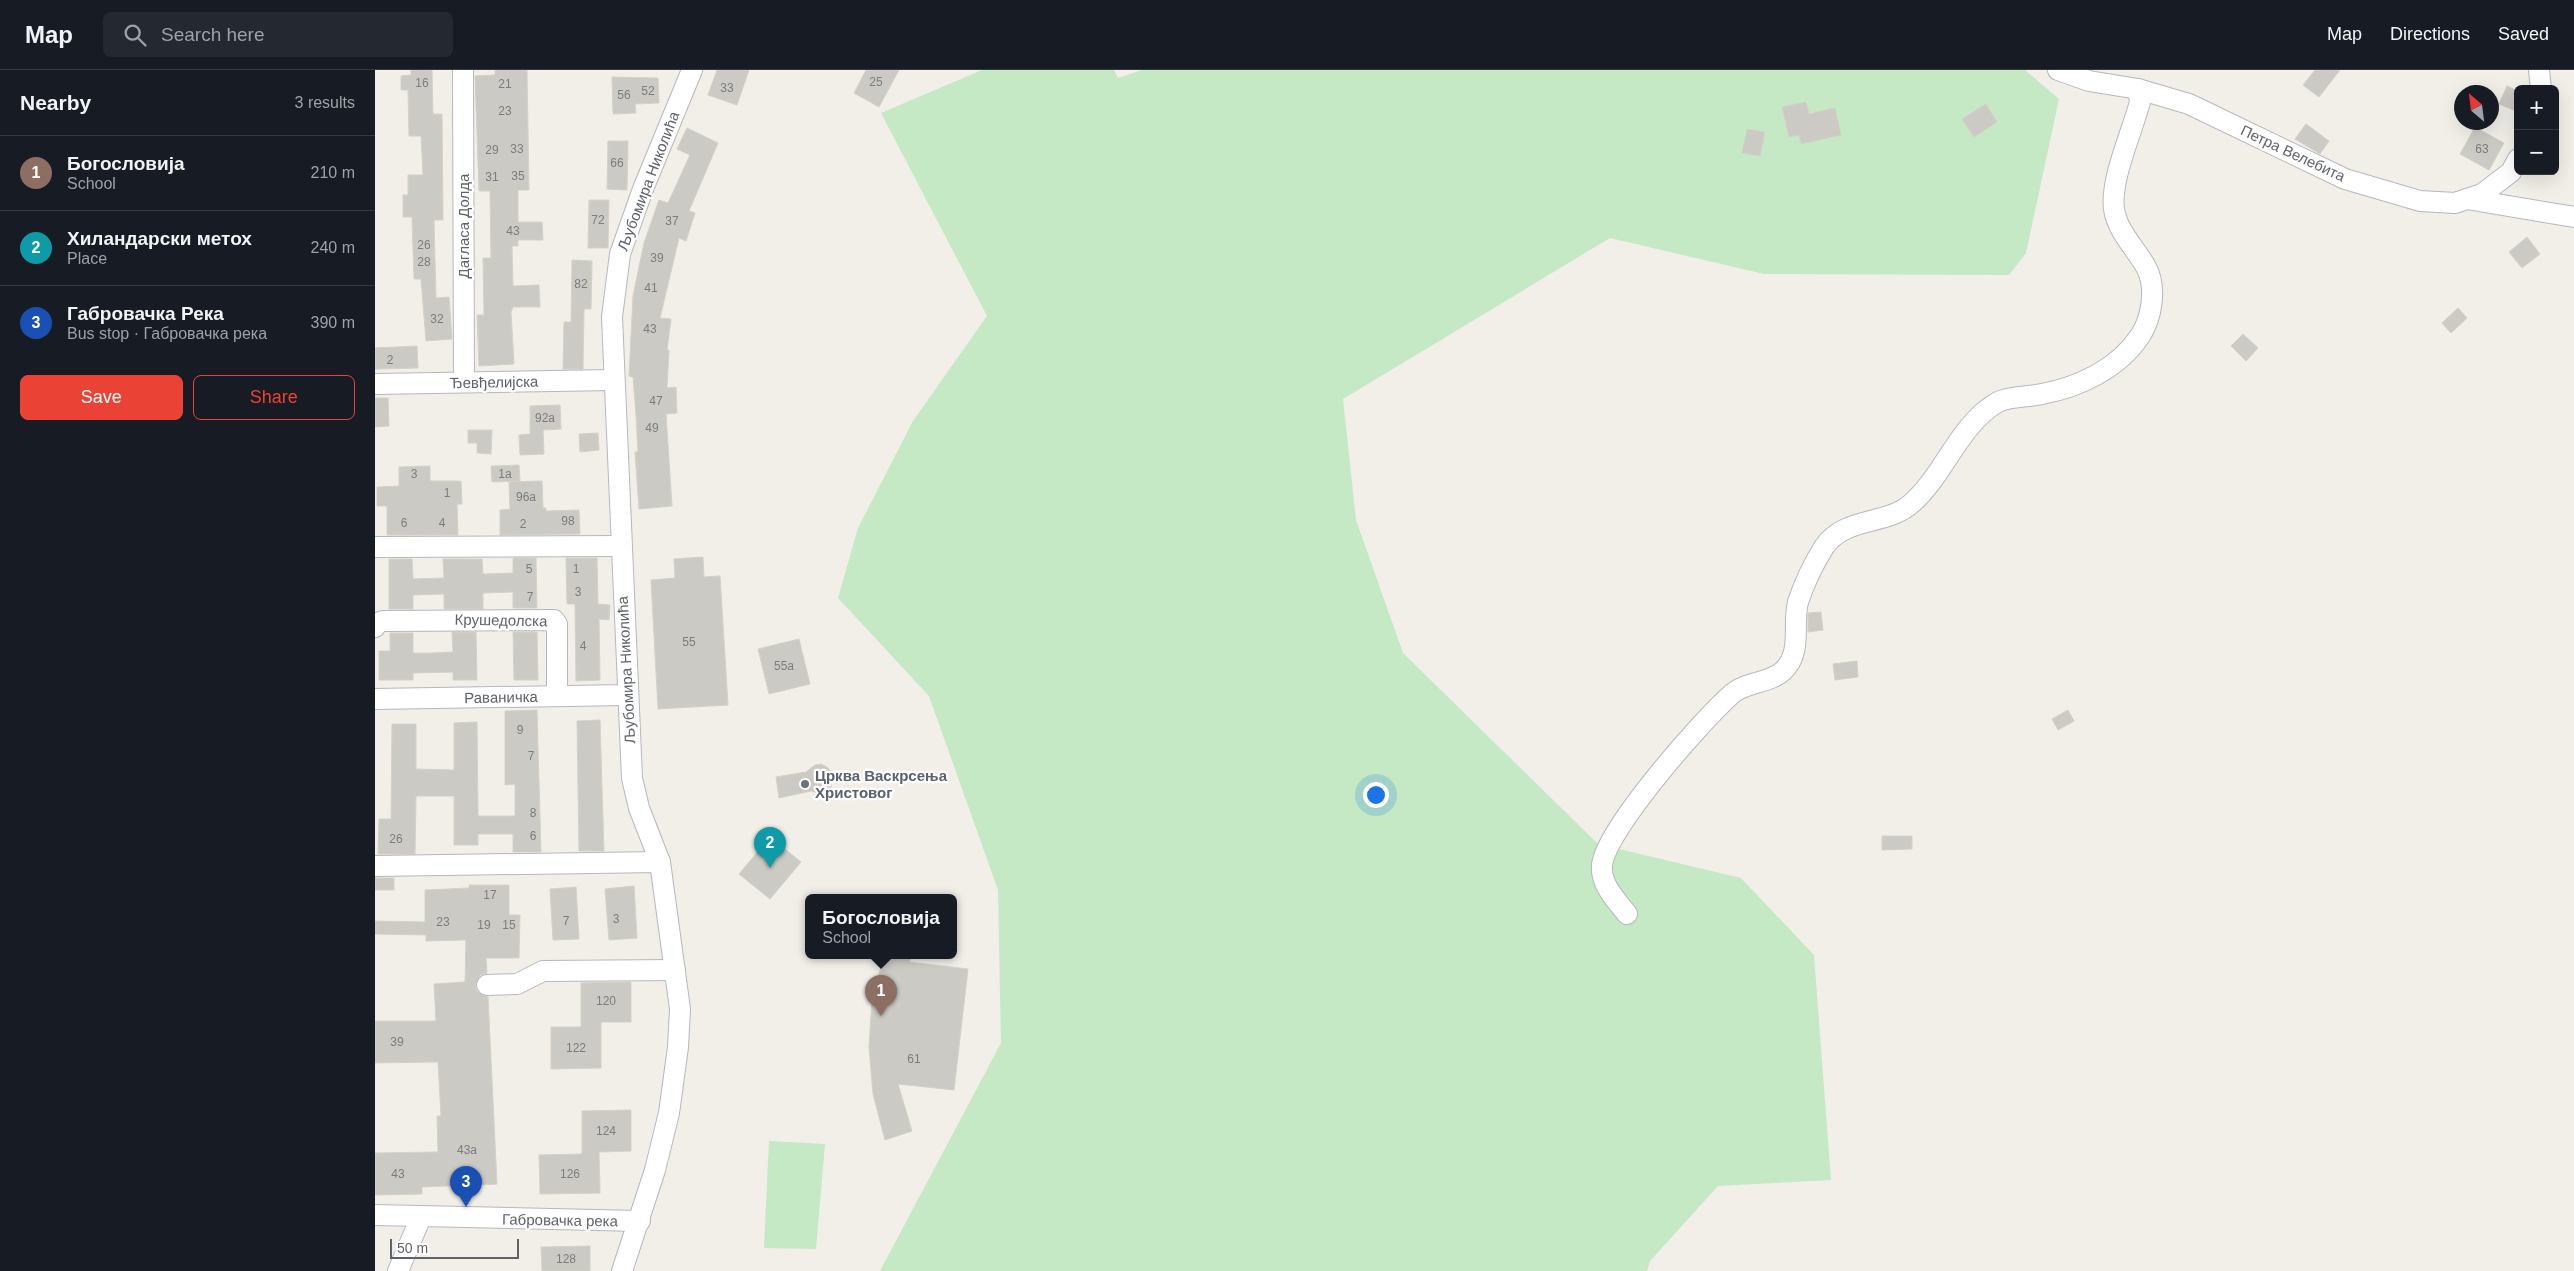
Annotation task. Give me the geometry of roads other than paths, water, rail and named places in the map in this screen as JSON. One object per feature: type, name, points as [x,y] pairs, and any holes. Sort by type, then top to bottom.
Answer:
[{"type":"street","name":"Дагласа Долда","points":[[463,70],[464,382]]},
{"type":"street","name":"Љубомира Николића","points":[[622,1271],[640,1222],[669,1113],[678,1047],[679,1009],[660,862],[639,808],[632,778],[613,380],[612,317],[620,254],[643,189],[692,70]]},
{"type":"street","name":"Петра Велебита","points":[[2058,70],[2089,81],[2138,89],[2189,104],[2345,179],[2420,201],[2455,203],[2467,200],[2482,194],[2511,172],[2514,166]]},
{"type":"street","points":[[2539,70],[2541,85]]},
{"type":"street","points":[[1627,914],[1608,890],[1602,866],[1613,838],[1671,757],[1735,691],[1782,672],[1793,658],[1797,636],[1797,604],[1826,545],[1844,529],[1890,516],[1911,505],[1940,473],[1972,423],[2000,401],[2043,394],[2080,384],[2116,362],[2141,336],[2153,306],[2148,270],[2122,231],[2114,211],[2114,186],[2140,102],[2138,89]]},
{"type":"street","points":[[2467,200],[2574,217]]},
{"type":"street","name":"Ђевђелијска","points":[[375,384],[613,380]]},
{"type":"street","points":[[375,547],[621,546]]},
{"type":"street","name":"Крушедолска","points":[[375,627],[377,623],[383,621],[554,620],[557,624],[557,696]]},
{"type":"street","name":"Раваничка","points":[[375,699],[627,695]]},
{"type":"street","points":[[375,866],[660,862]]},
{"type":"street","points":[[487,985],[517,984],[543,970],[675,970]]},
{"type":"street","name":"Габровачка река","points":[[375,1216],[640,1222]]},
{"type":"street","points":[[398,1271],[421,1217]]},
{"type":"place","name":"Црква Васкрсења Христовог","points":[[805,784]]},
{"type":"place","name":"Хиландарски метох","points":[[770,868]]},
{"type":"place","name":"Богословија","points":[[881,1016]]},
{"type":"place","name":"Габровачка Река","points":[[466,1207]]}]
